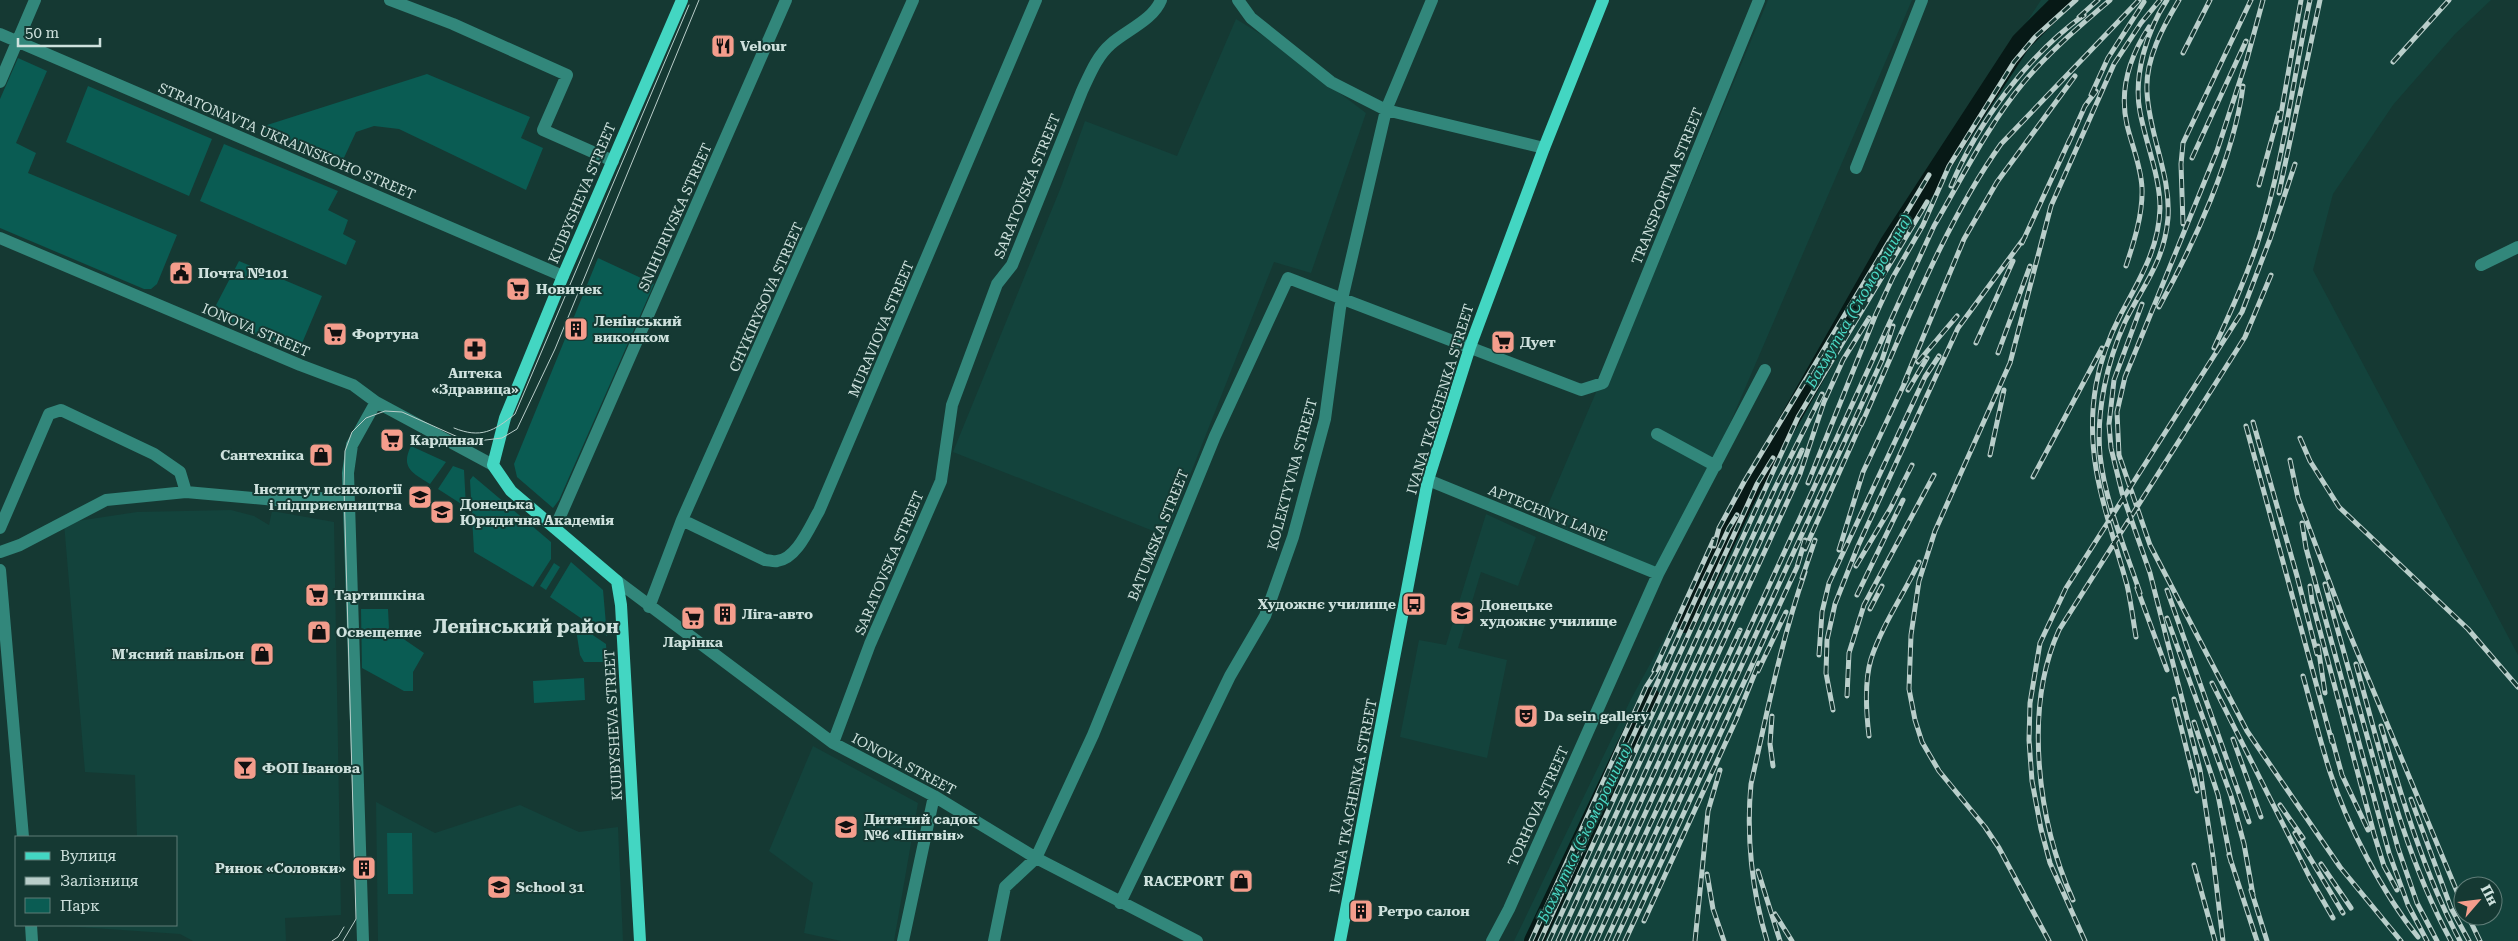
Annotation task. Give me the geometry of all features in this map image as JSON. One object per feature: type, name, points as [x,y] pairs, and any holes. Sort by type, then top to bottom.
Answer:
[{"type":"main road","name":"KUIBYSHEVA STREET","points":[[493,465],[505,418],[563,276],[682,0]]},
{"type":"main road","name":"IVANA TKACHENKA STREET","points":[[1340,941],[1428,480],[1470,347],[1544,148],[1603,0]]},
{"type":"main road","points":[[493,465],[511,491],[617,581]]},
{"type":"main road","name":"KUIBYSHEVA STREET","points":[[617,581],[621,605],[640,941]]},
{"type":"street","points":[[0,82],[35,0]]},
{"type":"street","points":[[390,0],[454,24],[567,75],[543,130],[613,161]]},
{"type":"street","name":"SNIHURIVSKA STREET","points":[[555,528],[786,0]]},
{"type":"street","name":"CHYKIRYSOVA STREET","points":[[649,607],[682,520],[913,0]]},
{"type":"street","name":"MURAVIOVA STREET","points":[[682,520],[765,560],[778,561],[791,555],[808,529],[826,493],[1036,0]]},
{"type":"street","name":"SARATOVSKA STREET","points":[[833,743],[870,644],[941,481],[952,405],[997,284],[1012,265],[1082,91],[1096,63],[1110,45],[1157,10],[1160,0]]},
{"type":"street","points":[[1238,0],[1251,18],[1331,82],[1386,110],[1544,148]]},
{"type":"street","name":"KOLEKTYVNA STREET","points":[[1120,903],[1230,676],[1265,616],[1293,537],[1325,419],[1342,299],[1386,110],[1432,0]]},
{"type":"street","name":"TRANSPORTNA STREET","points":[[1470,347],[1581,390],[1603,383],[1759,0]]},
{"type":"street","points":[[1856,168],[1922,0]]},
{"type":"street","name":"STRATONAVTA UKRAINSKOHO STREET","points":[[0,34],[563,276]]},
{"type":"street","name":"IONOVA STREET","points":[[0,238],[300,365],[353,385],[376,402],[493,465]]},
{"type":"street","points":[[2481,265],[2518,247]]},
{"type":"street","name":"BATUMSKA STREET","points":[[1036,858],[1093,735],[1215,436],[1288,278],[1342,299]]},
{"type":"street","points":[[1342,299],[1470,347]]},
{"type":"street","name":"TORHOVA STREET","points":[[1492,941],[1509,909],[1658,574],[1765,370]]},
{"type":"street","points":[[363,941],[348,473],[352,445],[376,402]]},
{"type":"street","points":[[0,528],[49,414],[61,410],[154,454],[180,472],[186,492]]},
{"type":"street","points":[[1657,434],[1716,466]]},
{"type":"street","name":"APTECHNYI LANE","points":[[1428,480],[1658,574]]},
{"type":"street","points":[[0,552],[20,545],[106,500],[186,492],[276,500],[328,498],[348,493]]},
{"type":"street","points":[[0,570],[23,836]]},
{"type":"street","name":"IONOVA STREET","points":[[617,581],[649,607],[833,743],[934,796],[1036,858],[1120,903],[1197,941]]},
{"type":"street","points":[[902,941],[934,796]]},
{"type":"street","points":[[994,941],[1004,887],[1036,858]]},
{"type":"street","points":[[31,926],[32,941]]},
{"type":"shaded area","points":[[1768,0],[1912,0],[1666,572],[1542,519],[1597,390],[1607,386]]},
{"type":"shaded area","points":[[2041,0],[2491,0],[2455,34],[2393,105],[2333,194],[2313,270],[2518,655],[2518,941],[1514,941],[1631,699],[1870,261]]},
{"type":"shaded area","points":[[1236,19],[1267,38],[1366,113],[1311,273],[1274,262],[1166,536],[953,452],[1061,187],[1085,121],[1177,156]]},
{"type":"shaded area","points":[[231,510],[254,516],[269,525],[272,511],[334,522],[341,915],[285,918],[286,941],[193,941],[180,934],[64,926],[178,926],[178,836],[137,836],[135,775],[85,772],[64,523],[137,512]]},
{"type":"shaded area","name":"Донецьке художнє училище","points":[[1486,514],[1536,537],[1518,586],[1481,572],[1458,648],[1507,660],[1487,758],[1400,737],[1419,640],[1446,645]]},
{"type":"shaded area","name":"Дитячий садок №6 «Пінгвін»","points":[[813,746],[918,803],[894,941],[841,941],[804,933],[813,883],[769,851]]},
{"type":"shaded area","name":"School 31","points":[[376,802],[435,833],[520,805],[579,832],[618,827],[623,941],[378,941]]},
{"type":"green space","points":[[18,58],[47,71],[16,143],[36,153],[28,173],[177,235],[157,284],[151,289],[144,289],[0,228],[0,99]]},
{"type":"green space","points":[[427,74],[530,117],[521,138],[543,148],[526,190],[399,129],[374,126],[356,132],[342,162],[274,134],[266,133],[264,126]]},
{"type":"green space","points":[[88,86],[212,139],[189,196],[66,142]]},
{"type":"green space","points":[[224,144],[338,191],[328,210],[348,220],[343,234],[356,241],[346,265],[200,201]]},
{"type":"green space","points":[[598,258],[654,284],[559,500],[553,508],[517,477],[514,464]]},
{"type":"green space","points":[[239,261],[322,296],[300,348],[293,351],[215,316],[214,309]]},
{"type":"green space","points":[[411,446],[446,462],[430,484],[414,473],[408,465],[408,453]]},
{"type":"green space","points":[[453,466],[464,470],[466,507],[438,489]]},
{"type":"green space","points":[[473,476],[551,542],[551,559],[533,587],[474,552],[470,480]]},
{"type":"green space","points":[[571,562],[603,590],[607,636],[550,597]]},
{"type":"green space","points":[[554,563],[560,567],[546,590],[540,586]]},
{"type":"green space","points":[[361,609],[388,609],[389,629],[424,653],[413,672],[413,691],[404,691],[362,668]]},
{"type":"green space","points":[[575,623],[606,644],[607,662],[584,662],[580,655]]},
{"type":"green space","points":[[584,678],[585,700],[534,703],[533,681]]},
{"type":"green space","points":[[387,833],[412,833],[413,894],[388,894]]},
{"type":"waterway","name":"Бахмутка (Скоморошина)","points":[[1686,623],[1748,493],[1890,243],[2021,42],[2063,0]]},
{"type":"waterway","name":"Бахмутка (Скоморошина)","points":[[1534,941],[1650,697]]},
{"type":"tram line","points":[[343,941],[356,919],[344,487],[345,451],[352,432],[366,418],[385,411],[402,412],[469,442],[502,438],[517,429],[555,349],[699,0]]},
{"type":"tram line","points":[[454,428],[472,433],[487,432],[515,414],[689,5]]},
{"type":"tram line","points":[[332,941],[338,937],[344,927]]},
{"type":"railway","points":[[1808,483],[1876,314],[1893,277],[1923,225],[1949,166],[2014,62],[2035,37],[2076,0]]},
{"type":"railway","points":[[2079,17],[2098,0]]},
{"type":"railway","points":[[1606,941],[1934,226],[1976,152],[2024,82],[2044,60],[2110,0]]},
{"type":"railway","points":[[1861,425],[1942,245],[1960,209],[1980,176],[2001,144],[2139,0]]},
{"type":"railway","points":[[2049,941],[1999,848],[1985,827],[1939,771],[1922,742],[1915,720],[1909,689],[1911,635],[1919,581],[1935,531],[2010,363],[2051,206],[2114,64],[2141,23],[2160,0]]},
{"type":"railway","points":[[2136,637],[2127,585],[2105,511],[2095,463],[2093,412],[2096,385],[2106,349],[2117,322],[2147,264],[2159,223],[2158,184],[2140,112],[2138,84],[2143,54],[2148,39],[2153,25],[2167,0]]},
{"type":"railway","points":[[2140,593],[2106,490],[2099,438],[2101,404],[2108,370],[2119,337],[2125,322],[2152,273],[2166,234],[2168,202],[2149,108],[2147,80],[2156,44],[2179,0]]},
{"type":"railway","points":[[2183,53],[2210,0]]},
{"type":"railway","points":[[2183,224],[2181,164],[2183,143],[2251,0]]},
{"type":"railway","points":[[2263,0],[2247,59],[2217,151],[2125,377],[2117,412],[2119,455],[2150,545],[2247,731],[2340,867],[2401,941]]},
{"type":"railway","points":[[2280,120],[2301,0]]},
{"type":"railway","points":[[2214,348],[2233,306],[2260,235],[2276,177],[2310,0]]},
{"type":"railway","points":[[2279,193],[2320,0]]},
{"type":"railway","points":[[2393,62],[2449,0]]},
{"type":"railway","points":[[2091,95],[2108,58],[2144,2]]},
{"type":"railway","points":[[1951,186],[1975,138],[2007,91],[2043,50],[2084,15]]},
{"type":"railway","points":[[2126,266],[2135,238],[2142,188],[2140,172],[2127,125],[2124,99],[2125,86],[2136,50],[2149,27]]},
{"type":"railway","points":[[2192,158],[2246,41]]},
{"type":"railway","points":[[1904,383],[1964,239],[1997,182],[2075,76]]},
{"type":"railway","points":[[2159,307],[2186,256],[2211,200],[2231,142],[2243,86]]},
{"type":"railway","points":[[2068,144],[2085,106],[2096,91]]},
{"type":"railway","points":[[2259,185],[2279,113]]},
{"type":"railway","points":[[2022,243],[2070,139]]},
{"type":"railway","points":[[2085,941],[2050,863],[2041,829],[2032,781],[2029,740],[2030,703],[2040,643],[2066,588],[2242,312],[2270,239],[2295,164]]},
{"type":"railway","points":[[1714,546],[1719,528],[1744,482],[1929,175]]},
{"type":"railway","points":[[1558,941],[1798,417],[1927,202]]},
{"type":"railway","points":[[1833,710],[1826,673],[1827,640],[1835,604],[1858,546],[1958,328],[2025,237]]},
{"type":"railway","points":[[1976,343],[2013,261]]},
{"type":"railway","points":[[1998,353],[2030,266]]},
{"type":"railway","points":[[2073,900],[2061,870],[2051,836],[2039,766],[2038,730],[2041,695],[2048,661],[2059,630],[2245,337],[2271,275]]},
{"type":"railway","points":[[2142,304],[2114,380],[2109,424],[2111,448],[2122,493],[2150,573],[2200,770],[2214,863]]},
{"type":"railway","points":[[1918,362],[1957,316]]},
{"type":"railway","points":[[1587,941],[1800,474],[1824,402],[1843,360],[1869,318]]},
{"type":"railway","points":[[1615,941],[1882,360],[1893,326]]},
{"type":"railway","points":[[2033,477],[2102,348]]},
{"type":"railway","points":[[1819,655],[1822,612],[1829,583],[1925,377],[1939,356]]},
{"type":"railway","points":[[1908,390],[1927,358]]},
{"type":"railway","points":[[1839,550],[1863,472],[1907,378]]},
{"type":"railway","points":[[1990,455],[2004,390]]},
{"type":"railway","points":[[1568,941],[1775,488],[1822,394]]},
{"type":"railway","points":[[1805,549],[1863,419]]},
{"type":"railway","points":[[2253,422],[2317,654]]},
{"type":"railway","points":[[2246,426],[2332,742]]},
{"type":"railway","points":[[2300,438],[2310,461],[2339,507],[2468,629],[2518,687]]},
{"type":"railway","points":[[1577,941],[1802,450]]},
{"type":"railway","points":[[1549,941],[1757,484],[1773,458]]},
{"type":"railway","points":[[2290,460],[2298,498],[2343,618],[2453,882]]},
{"type":"railway","points":[[1856,566],[1890,509],[1912,465]]},
{"type":"railway","points":[[1847,696],[1849,653],[1864,605],[1934,475]]},
{"type":"railway","points":[[1857,595],[1903,500]]},
{"type":"railway","points":[[1540,941],[1700,589],[1737,515]]},
{"type":"railway","points":[[2302,523],[2306,548],[2389,853],[2408,905],[2427,941]]},
{"type":"railway","points":[[1654,671],[1714,539]]},
{"type":"railway","points":[[1625,941],[1797,567],[1805,540]]},
{"type":"railway","points":[[1802,578],[1815,540]]},
{"type":"railway","points":[[1869,736],[1866,687],[1871,659],[1881,634],[1919,562]]},
{"type":"railway","points":[[1767,941],[1757,903],[1751,864],[1749,824],[1751,784],[1782,651],[1805,572]]},
{"type":"railway","points":[[2325,584],[2398,848],[2417,903],[2437,941]]},
{"type":"railway","points":[[1870,609],[1882,586]]},
{"type":"railway","points":[[2310,586],[2312,601],[2374,834],[2384,866],[2397,890]]},
{"type":"railway","points":[[2137,588],[2167,670]]},
{"type":"railway","points":[[2167,590],[2249,822]]},
{"type":"railway","points":[[1758,671],[1786,612]]},
{"type":"railway","points":[[2167,618],[2231,796],[2244,844],[2253,895]]},
{"type":"railway","points":[[1596,941],[1740,630]]},
{"type":"railway","points":[[2318,646],[2325,693]]},
{"type":"railway","points":[[1644,921],[1736,720],[1759,663]]},
{"type":"railway","points":[[2356,664],[2385,770],[2407,840],[2434,908],[2451,941]]},
{"type":"railway","points":[[1531,941],[1646,687],[1659,667]]},
{"type":"railway","points":[[2303,676],[2326,760],[2346,814],[2379,880],[2418,937]]},
{"type":"railway","points":[[2212,683],[2310,878],[2333,918]]},
{"type":"railway","points":[[2174,699],[2197,791]]},
{"type":"railway","points":[[1772,716],[1770,744],[1773,766]]},
{"type":"railway","points":[[2194,722],[2218,795],[2231,862]]},
{"type":"railway","points":[[2381,726],[2425,862],[2435,889],[2460,941]]},
{"type":"railway","points":[[2331,735],[2342,775],[2368,830]]},
{"type":"railway","points":[[2233,739],[2261,817]]},
{"type":"railway","points":[[1695,941],[1708,811],[1720,770]]},
{"type":"railway","points":[[2411,799],[2451,908],[2469,941]]},
{"type":"railway","points":[[2280,805],[2303,838]]},
{"type":"railway","points":[[2295,833],[2343,913]]},
{"type":"railway","points":[[2229,855],[2257,941]]},
{"type":"railway","points":[[2213,857],[2223,941]]},
{"type":"railway","points":[[2321,864],[2351,908]]},
{"type":"railway","points":[[2194,865],[2215,941]]},
{"type":"railway","points":[[1758,871],[1780,941]]},
{"type":"railway","points":[[1707,874],[1713,909],[1724,941]]},
{"type":"railway","points":[[2251,890],[2267,941]]},
{"type":"railway","points":[[1775,914],[1792,941]]},
{"type":"railway","points":[[2473,926],[2480,941]]},
{"type":"place","name":"Velour","points":[[723,46]]},
{"type":"place","name":"Почта №101","points":[[181,273]]},
{"type":"place","name":"Новичек","points":[[518,289]]},
{"type":"place","name":"Ленінський виконком","points":[[576,329]]},
{"type":"place","name":"Фортуна","points":[[335,334]]},
{"type":"place","name":"Дует","points":[[1503,342]]},
{"type":"place","name":"Аптека «Здравица»","points":[[475,349]]},
{"type":"place","name":"Кардинал","points":[[392,440]]},
{"type":"place","name":"Сантехніка","points":[[321,455]]},
{"type":"place","name":"Інститут психології і підприємництва","points":[[420,497]]},
{"type":"place","name":"Донецька Юридична Академія","points":[[442,512]]},
{"type":"place","name":"Тартишкіна","points":[[317,595]]},
{"type":"place","name":"Художнє училище","points":[[1414,604]]},
{"type":"place","name":"Донецьке художнє училище","points":[[1462,613]]},
{"type":"place","name":"Ліга-авто","points":[[725,614]]},
{"type":"place","name":"Ларінка","points":[[693,618]]},
{"type":"place","name":"Освещение","points":[[319,632]]},
{"type":"place","name":"М'ясний павільон","points":[[262,654]]},
{"type":"place","name":"Da sein gallery","points":[[1526,716]]},
{"type":"place","name":"ФОП Іванова","points":[[245,768]]},
{"type":"place","name":"Дитячий садок №6 «Пінгвін»","points":[[846,827]]},
{"type":"place","name":"Ринок «Соловки»","points":[[364,868]]},
{"type":"place","name":"RACEPORT","points":[[1241,881]]},
{"type":"place","name":"School 31","points":[[499,887]]},
{"type":"place","name":"Ретро салон","points":[[1361,911]]},
{"type":"district","name":"Ленінський район","points":[[526,626]]}]
